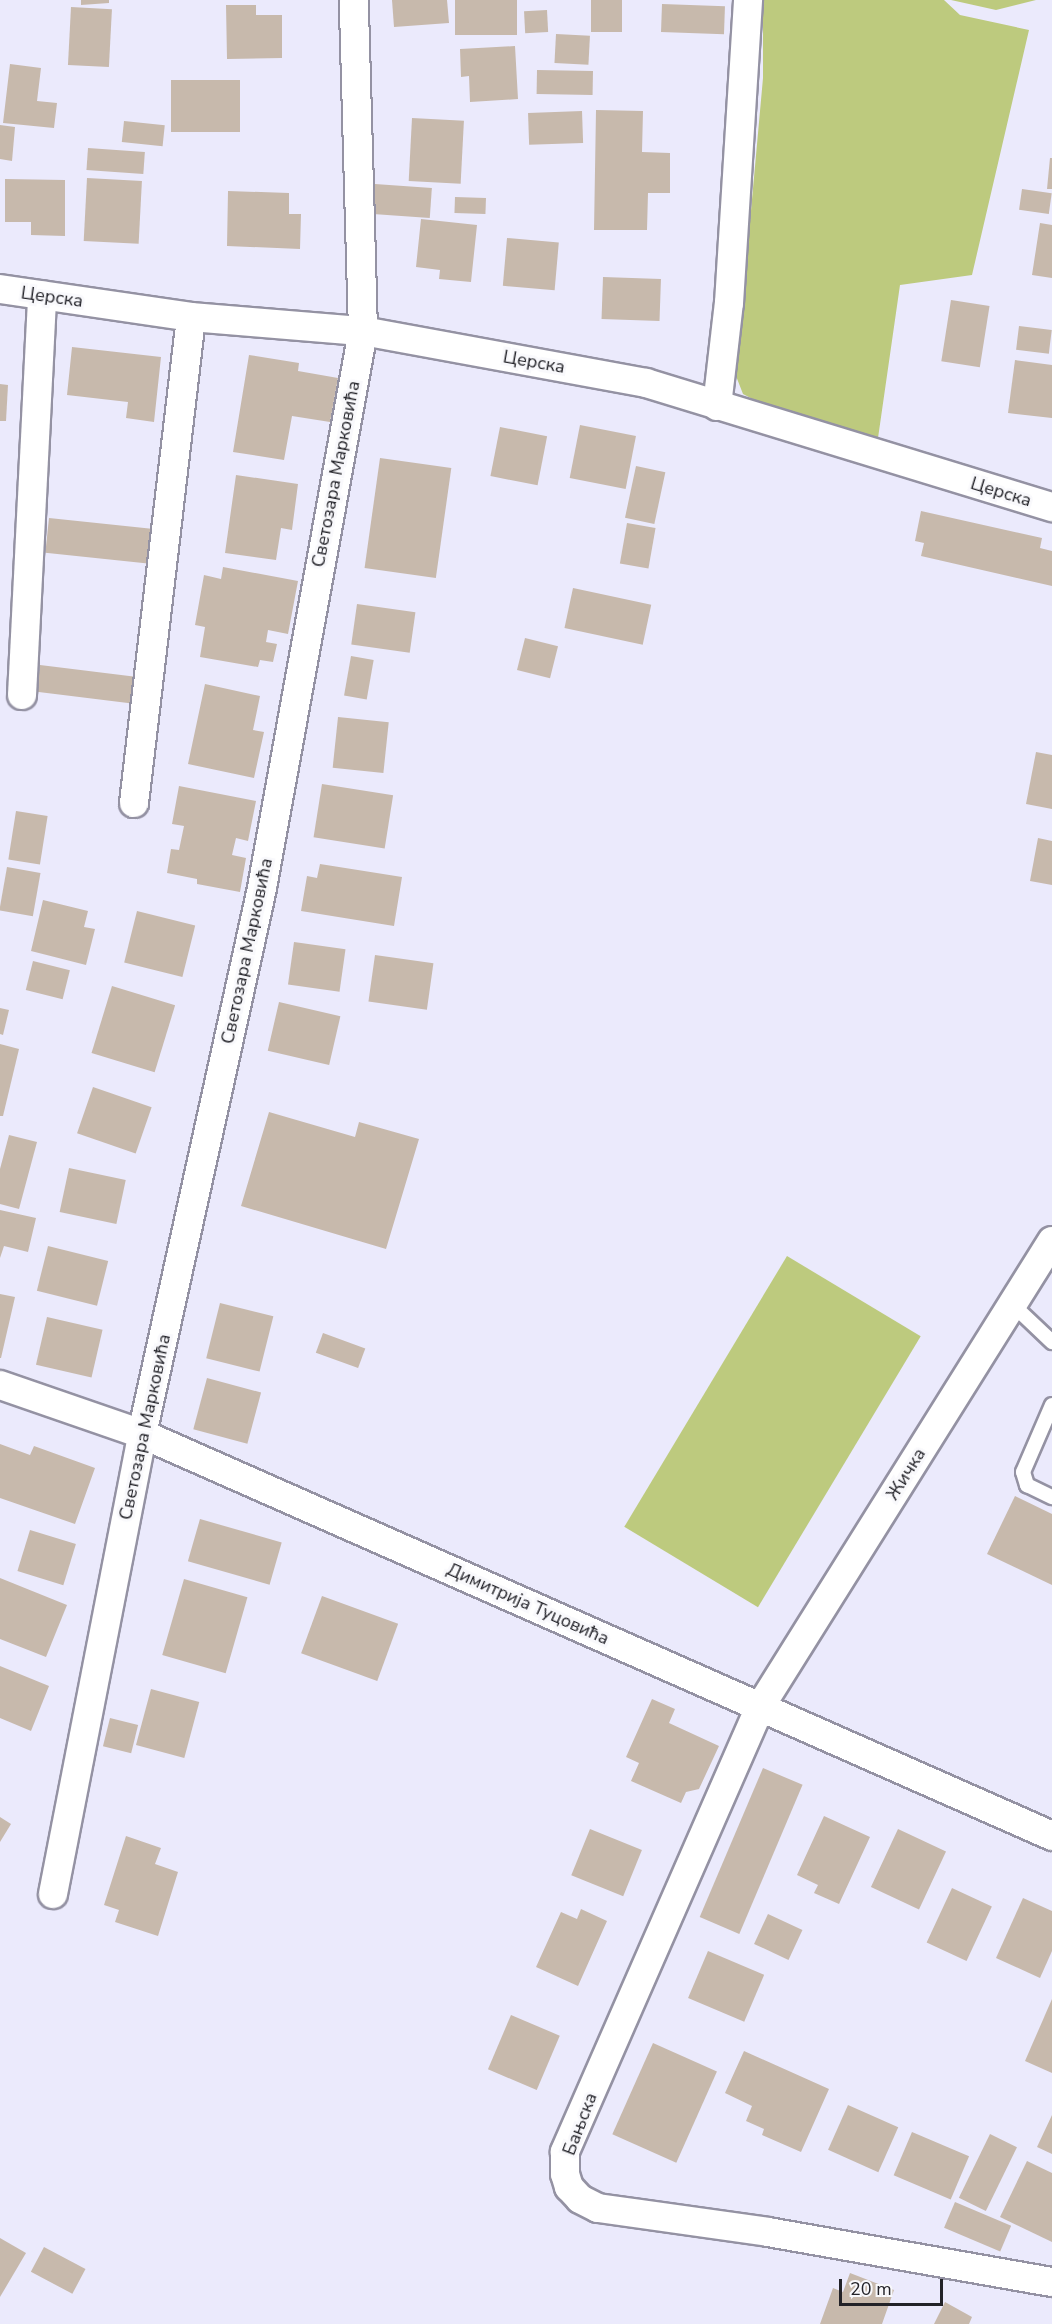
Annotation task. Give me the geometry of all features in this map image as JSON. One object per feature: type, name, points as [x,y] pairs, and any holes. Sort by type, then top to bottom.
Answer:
[{"type":"street","name":"Светозара Марковића","points":[[53,1894],[142,1434],[262,888],[363,331],[354,0]]},
{"type":"street","points":[[717,406],[729,303],[748,0]]},
{"type":"street","name":"Церска","points":[[0,289],[191,317],[363,331],[646,382],[717,406],[1052,507]]},
{"type":"street","points":[[22,695],[42,296]]},
{"type":"street","points":[[134,803],[191,317]]},
{"type":"street","name":"Жичка","points":[[760,1707],[1052,1241]]},
{"type":"street","name":"Димитрија Туцовића","points":[[0,1384],[142,1434],[1052,1836]]},
{"type":"street","name":"Бањска","points":[[760,1707],[565,2152],[564,2174],[568,2187],[579,2199],[609,2210],[768,2232],[1052,2282]]},
{"type":"lane","points":[[1013,1305],[1052,1342]]},
{"type":"lane","points":[[1052,1405],[1023,1472],[1027,1485],[1052,1497]]},
{"type":"green space","points":[[763,0],[944,0],[960,15],[1029,30],[972,275],[900,285],[877,445],[791,419],[743,394],[736,376],[763,78]]},
{"type":"green space","points":[[951,0],[1036,0],[996,10]]},
{"type":"green space","points":[[787,1256],[921,1336],[758,1607],[624,1527]]},
{"type":"building","points":[[81,0],[109,0],[109,3],[81,5]]},
{"type":"building","points":[[392,0],[447,0],[449,23],[394,27]]},
{"type":"building","points":[[455,0],[517,0],[517,35],[455,35]]},
{"type":"building","points":[[591,0],[622,0],[622,32],[591,32]]},
{"type":"building","points":[[662,4],[725,6],[724,34],[661,32]]},
{"type":"building","points":[[226,5],[256,5],[256,15],[282,15],[282,58],[227,59]]},
{"type":"building","points":[[71,7],[112,9],[109,67],[68,65]]},
{"type":"building","points":[[547,10],[548,32],[525,33],[524,11]]},
{"type":"building","points":[[556,34],[590,36],[588,65],[554,63]]},
{"type":"building","points":[[515,46],[518,99],[470,102],[469,76],[461,77],[460,49]]},
{"type":"building","points":[[10,64],[41,68],[37,101],[57,103],[54,128],[3,123]]},
{"type":"building","points":[[537,70],[593,71],[593,95],[537,94]]},
{"type":"building","points":[[171,80],[240,80],[240,132],[171,132]]},
{"type":"building","points":[[596,110],[643,111],[642,152],[670,153],[670,193],[648,193],[647,230],[594,230]]},
{"type":"building","points":[[582,111],[583,143],[529,145],[528,113]]},
{"type":"building","points":[[412,118],[464,121],[461,184],[409,181]]},
{"type":"building","points":[[124,121],[165,125],[163,146],[122,142]]},
{"type":"building","points":[[0,125],[15,127],[12,161],[0,159]]},
{"type":"building","points":[[88,148],[145,152],[143,174],[86,170]]},
{"type":"building","points":[[1050,158],[1052,158],[1052,189],[1047,189]]},
{"type":"building","points":[[87,178],[142,181],[139,244],[84,241]]},
{"type":"building","points":[[5,179],[65,180],[65,236],[31,235],[31,222],[5,222]]},
{"type":"building","points":[[375,184],[432,188],[430,218],[373,214]]},
{"type":"building","points":[[1022,189],[1052,193],[1049,214],[1019,210]]},
{"type":"building","points":[[228,191],[289,193],[289,214],[301,214],[300,249],[227,246]]},
{"type":"building","points":[[455,197],[486,198],[485,214],[454,213]]},
{"type":"building","points":[[421,219],[477,225],[471,282],[439,279],[440,270],[416,267]]},
{"type":"building","points":[[1040,223],[1052,225],[1052,278],[1032,275]]},
{"type":"building","points":[[507,238],[559,243],[555,290],[503,286]]},
{"type":"building","points":[[603,277],[661,279],[659,321],[602,319]]},
{"type":"building","points":[[951,300],[990,306],[980,367],[941,361]]},
{"type":"building","points":[[1019,326],[1052,330],[1049,354],[1016,350]]},
{"type":"building","points":[[72,347],[161,357],[154,422],[126,418],[128,402],[67,395]]},
{"type":"building","points":[[249,355],[299,363],[298,371],[338,378],[330,422],[292,416],[284,460],[233,452]]},
{"type":"building","points":[[1015,360],[1052,365],[1052,418],[1008,413]]},
{"type":"building","points":[[0,384],[8,385],[6,421],[0,421]]},
{"type":"building","points":[[580,425],[636,436],[626,489],[570,478]]},
{"type":"building","points":[[500,427],[547,436],[538,485],[490,476]]},
{"type":"building","points":[[380,458],[451,468],[436,578],[365,568]]},
{"type":"building","points":[[636,466],[665,472],[654,524],[625,518]]},
{"type":"building","points":[[236,475],[298,484],[292,530],[281,528],[276,560],[225,553]]},
{"type":"building","points":[[921,511],[1042,538],[1040,548],[1052,551],[1052,586],[921,556],[924,543],[915,541]]},
{"type":"building","points":[[49,518],[151,529],[148,564],[45,553]]},
{"type":"building","points":[[627,523],[656,528],[648,568],[620,563]]},
{"type":"building","points":[[223,567],[298,581],[288,634],[268,630],[266,642],[277,644],[273,662],[260,660],[258,667],[200,657],[205,627],[195,625],[204,575],[221,579]]},
{"type":"building","points":[[573,588],[651,605],[643,645],[564,628]]},
{"type":"building","points":[[357,604],[415,612],[410,653],[351,645]]},
{"type":"building","points":[[525,638],[558,646],[550,678],[517,670]]},
{"type":"building","points":[[351,656],[374,660],[367,699],[344,695]]},
{"type":"building","points":[[40,665],[135,677],[132,703],[37,692]]},
{"type":"building","points":[[205,684],[260,696],[253,730],[264,732],[254,778],[188,764]]},
{"type":"building","points":[[338,717],[389,722],[383,773],[333,768]]},
{"type":"building","points":[[1036,752],[1052,755],[1052,809],[1026,804]]},
{"type":"building","points":[[322,784],[393,795],[385,849],[314,837]]},
{"type":"building","points":[[179,786],[256,801],[248,841],[236,838],[232,855],[246,858],[240,892],[197,884],[197,879],[167,873],[171,849],[179,850],[184,826],[172,824]]},
{"type":"building","points":[[16,811],[48,816],[40,864],[8,859]]},
{"type":"building","points":[[1038,838],[1052,841],[1052,885],[1030,881]]},
{"type":"building","points":[[320,864],[402,877],[394,926],[301,911],[307,876],[317,878]]},
{"type":"building","points":[[7,867],[40,873],[33,916],[0,910]]},
{"type":"building","points":[[43,900],[88,911],[84,927],[95,929],[86,965],[31,951]]},
{"type":"building","points":[[137,911],[195,926],[182,977],[124,962]]},
{"type":"building","points":[[294,942],[345,949],[340,992],[288,985]]},
{"type":"building","points":[[375,955],[433,963],[427,1010],[368,1002]]},
{"type":"building","points":[[33,961],[70,970],[63,999],[26,990]]},
{"type":"building","points":[[112,986],[175,1005],[155,1072],[92,1053]]},
{"type":"building","points":[[279,1002],[340,1016],[329,1065],[268,1051]]},
{"type":"building","points":[[0,1008],[9,1010],[3,1035],[0,1034]]},
{"type":"building","points":[[0,1044],[19,1049],[3,1116],[0,1116]]},
{"type":"building","points":[[93,1087],[152,1107],[136,1154],[77,1133]]},
{"type":"building","points":[[269,1112],[355,1137],[359,1122],[419,1139],[386,1249],[241,1206]]},
{"type":"building","points":[[9,1135],[37,1142],[19,1209],[0,1204],[0,1169]]},
{"type":"building","points":[[69,1168],[126,1180],[116,1224],[60,1212]]},
{"type":"building","points":[[0,1210],[36,1218],[28,1252],[4,1246],[0,1258]]},
{"type":"building","points":[[48,1246],[108,1261],[97,1306],[37,1291]]},
{"type":"building","points":[[0,1294],[15,1297],[1,1358],[0,1358]]},
{"type":"building","points":[[220,1303],[273,1316],[260,1372],[206,1358]]},
{"type":"building","points":[[47,1317],[103,1330],[92,1378],[36,1365]]},
{"type":"building","points":[[323,1333],[365,1348],[358,1368],[316,1353]]},
{"type":"building","points":[[207,1378],[261,1392],[247,1444],[193,1429]]},
{"type":"building","points":[[0,1444],[30,1455],[34,1446],[95,1468],[75,1524],[0,1498]]},
{"type":"building","points":[[1015,1496],[1052,1514],[1052,1585],[987,1554]]},
{"type":"building","points":[[200,1519],[282,1542],[270,1585],[188,1561]]},
{"type":"building","points":[[30,1530],[76,1544],[63,1585],[17,1571]]},
{"type":"building","points":[[0,1578],[67,1605],[46,1657],[0,1639]]},
{"type":"building","points":[[184,1579],[247,1597],[226,1673],[162,1655]]},
{"type":"building","points":[[322,1596],[398,1624],[377,1681],[301,1653]]},
{"type":"building","points":[[0,1666],[49,1686],[31,1731],[0,1718]]},
{"type":"building","points":[[151,1689],[199,1702],[184,1758],[136,1745]]},
{"type":"building","points":[[652,1699],[675,1709],[669,1723],[719,1746],[699,1789],[686,1792],[681,1803],[631,1781],[639,1763],[626,1757]]},
{"type":"building","points":[[110,1718],[138,1725],[131,1753],[103,1746]]},
{"type":"building","points":[[763,1768],[803,1785],[739,1934],[700,1917]]},
{"type":"building","points":[[824,1816],[870,1837],[839,1904],[814,1893],[818,1885],[797,1875]]},
{"type":"building","points":[[0,1817],[11,1824],[0,1842]]},
{"type":"building","points":[[590,1829],[642,1850],[623,1896],[571,1875]]},
{"type":"building","points":[[898,1829],[946,1851],[919,1909],[871,1887]]},
{"type":"building","points":[[126,1836],[161,1848],[155,1864],[178,1872],[158,1936],[115,1922],[119,1910],[104,1905]]},
{"type":"building","points":[[952,1888],[992,1907],[967,1961],[927,1942]]},
{"type":"building","points":[[1023,1898],[1052,1911],[1052,1951],[1040,1978],[996,1958]]},
{"type":"building","points":[[581,1909],[607,1921],[578,1986],[536,1967],[561,1912],[577,1919]]},
{"type":"building","points":[[768,1914],[802,1930],[788,1960],[754,1944]]},
{"type":"building","points":[[708,1951],[764,1975],[744,2022],[688,1998]]},
{"type":"building","points":[[1052,1999],[1052,2073],[1025,2061]]},
{"type":"building","points":[[511,2015],[560,2036],[537,2090],[488,2069]]},
{"type":"building","points":[[653,2043],[717,2071],[676,2163],[612,2134]]},
{"type":"building","points":[[744,2051],[829,2089],[801,2152],[762,2135],[764,2129],[746,2121],[752,2106],[725,2093]]},
{"type":"building","points":[[848,2105],[898,2127],[878,2172],[828,2150]]},
{"type":"building","points":[[1052,2115],[1052,2154],[1037,2147]]},
{"type":"building","points":[[912,2132],[969,2156],[951,2199],[894,2175]]},
{"type":"building","points":[[990,2134],[1017,2147],[986,2211],[959,2198]]},
{"type":"building","points":[[1027,2161],[1052,2173],[1052,2242],[1000,2217]]},
{"type":"building","points":[[955,2202],[1011,2226],[1000,2252],[944,2228]]},
{"type":"building","points":[[0,2238],[26,2253],[0,2297]]},
{"type":"building","points":[[44,2247],[85,2269],[72,2294],[31,2272]]},
{"type":"building","points":[[850,2273],[894,2290],[882,2324],[820,2324],[833,2288],[843,2292]]},
{"type":"building","points":[[945,2302],[972,2317],[969,2324],[934,2324]]}]
